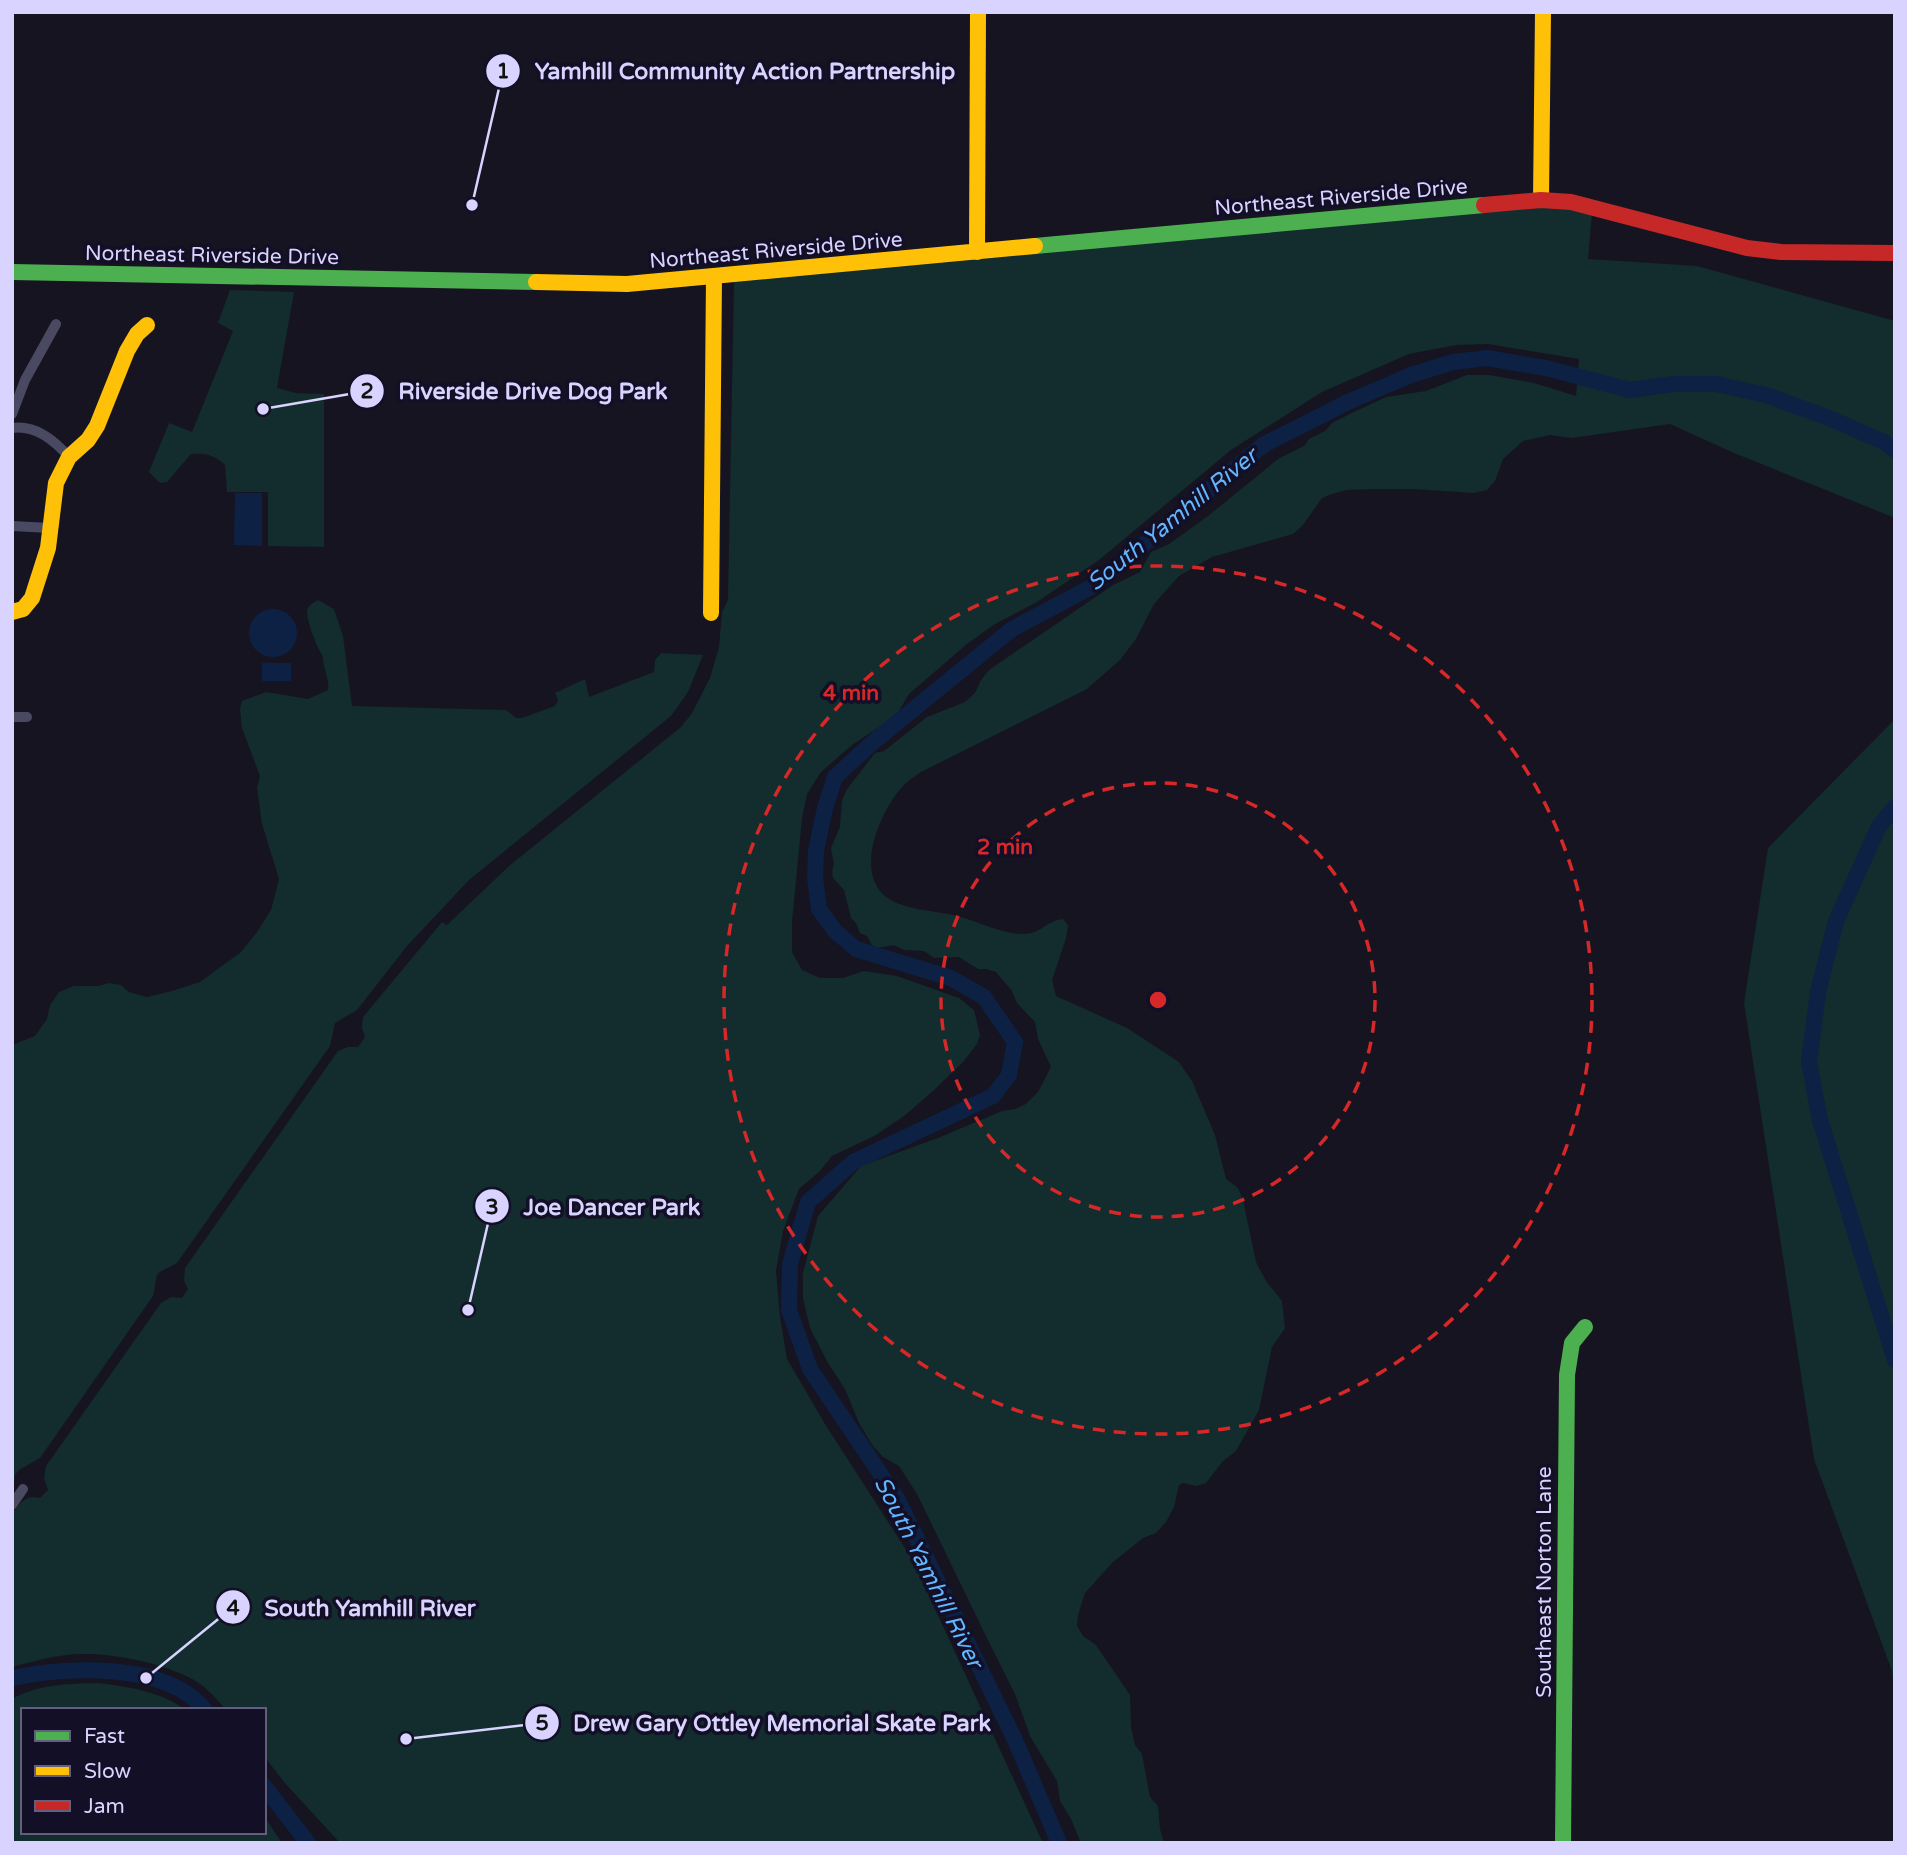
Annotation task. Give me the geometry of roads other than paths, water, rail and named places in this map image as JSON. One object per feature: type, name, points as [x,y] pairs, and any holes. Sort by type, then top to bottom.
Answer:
[{"type":"street","points":[[977,252],[978,12]]},
{"type":"street","points":[[1541,200],[1543,12]]},
{"type":"street","name":"Northeast Riverside Drive","points":[[12,272],[627,284],[1541,200],[1572,202],[1747,248],[1780,252],[1895,253]]},
{"type":"street","points":[[711,613],[714,276]]},
{"type":"street","points":[[12,414],[22,386],[56,324]]},
{"type":"street","points":[[12,612],[23,608],[32,598],[48,548],[56,483],[69,457],[88,440],[97,426],[127,351],[137,334],[147,325]]},
{"type":"street","points":[[12,428],[23,426],[43,434],[57,443],[69,457]]},
{"type":"street","points":[[12,526],[50,528]]},
{"type":"street","points":[[12,717],[27,717]]},
{"type":"street","name":"Southeast Norton Lane","points":[[1563,1843],[1567,1374],[1572,1343],[1585,1327]]},
{"type":"street","points":[[12,1506],[23,1489]]},
{"type":"water","points":[[235,493],[262,493],[262,546],[234,545]]},
{"type":"water","points":[[273,609],[290,616],[297,633],[290,650],[273,657],[256,650],[249,633],[256,616]]},
{"type":"water","points":[[262,663],[291,663],[291,681],[262,681]]},
{"type":"waterway","name":"South Yamhill River","points":[[1059,1843],[1015,1740],[898,1500],[810,1369],[789,1310],[790,1264],[808,1202],[853,1162],[993,1096],[1009,1075],[1015,1042],[984,997],[951,978],[856,949],[835,931],[819,909],[815,878],[816,851],[835,777],[872,743],[1012,629],[1095,585],[1263,445],[1348,402],[1411,375],[1453,362],[1487,358],[1546,368],[1630,390],[1673,384],[1716,384],[1766,395],[1829,418],[1884,442],[1895,450]]},
{"type":"waterway","name":"South Yamhill River","points":[[1895,807],[1879,826],[1836,921],[1818,992],[1809,1062],[1820,1120],[1895,1360]]},
{"type":"waterway","name":"South Yamhill River","points":[[12,1678],[87,1670],[142,1676],[167,1683],[188,1694],[203,1708]]},
{"type":"waterway","name":"South Yamhill River","points":[[266,1789],[308,1843]]},
{"type":"place","name":"Yamhill Community Action Partnership","points":[[472,205]]},
{"type":"place","name":"Riverside Drive Dog Park","points":[[263,409]]},
{"type":"place","name":"Joe Dancer Park","points":[[468,1310]]},
{"type":"place","name":"South Yamhill River","points":[[146,1678]]},
{"type":"place","name":"Drew Gary Ottley Memorial Skate Park","points":[[406,1739]]}]
